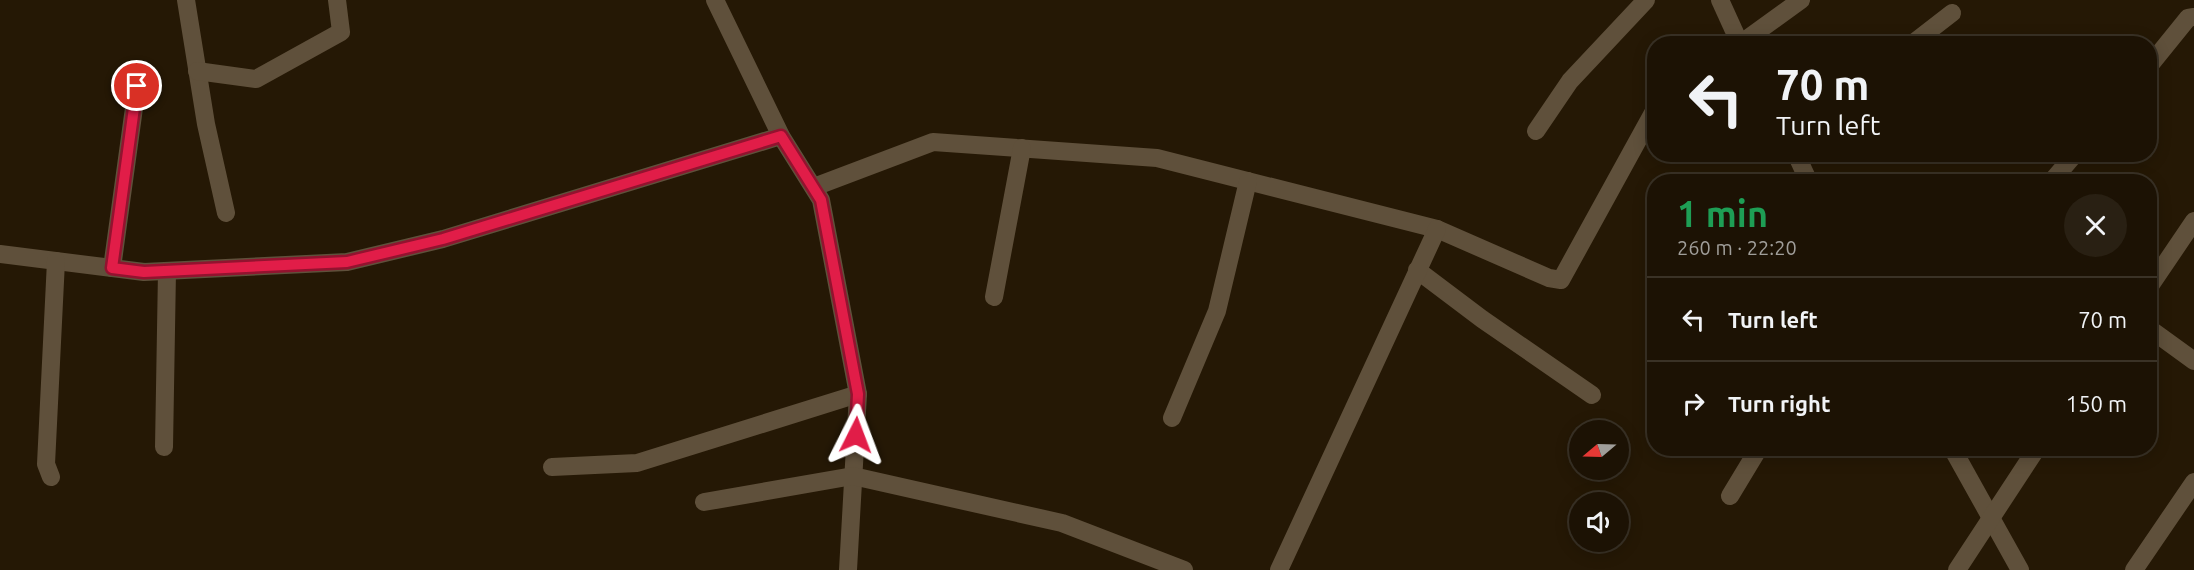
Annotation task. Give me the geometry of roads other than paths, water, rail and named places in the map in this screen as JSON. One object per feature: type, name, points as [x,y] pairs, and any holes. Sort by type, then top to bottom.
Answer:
[{"type":"street","points":[[186,0],[197,71],[226,213]]},
{"type":"street","points":[[197,71],[256,79],[341,32],[337,0]]},
{"type":"street","points":[[715,0],[781,136],[821,200],[858,394],[848,570]]},
{"type":"street","points":[[1536,131],[1570,81],[1646,0]]},
{"type":"street","points":[[1720,0],[1736,36]]},
{"type":"street","points":[[1751,36],[1801,0]]},
{"type":"street","points":[[1923,36],[1952,14]]},
{"type":"street","points":[[2157,56],[2187,18],[2194,17]]},
{"type":"street","points":[[112,268],[137,86]]},
{"type":"street","points":[[814,187],[933,142],[1157,158],[1437,229],[1548,278],[1561,280],[1647,124]]},
{"type":"street","points":[[0,254],[144,272],[347,262],[443,239],[781,136]]},
{"type":"street","points":[[994,297],[1022,148]]},
{"type":"street","points":[[2058,174],[2067,162]]},
{"type":"street","points":[[1172,418],[1217,311],[1248,181]]},
{"type":"street","points":[[2157,276],[2194,222]]},
{"type":"street","points":[[1279,570],[1437,229]]},
{"type":"street","points":[[51,477],[46,464],[56,261]]},
{"type":"street","points":[[1418,270],[1482,319],[1592,395]]},
{"type":"street","points":[[164,447],[167,271]]},
{"type":"street","points":[[2157,334],[2194,361]]},
{"type":"street","points":[[552,467],[637,463],[858,394]]},
{"type":"street","points":[[1730,496],[1754,456]]},
{"type":"street","points":[[1956,456],[2020,570]]},
{"type":"street","points":[[1957,570],[1990,516],[2031,456]]},
{"type":"street","points":[[704,502],[853,476],[1062,523],[1184,570]]},
{"type":"street","points":[[2134,570],[2194,482]]}]
